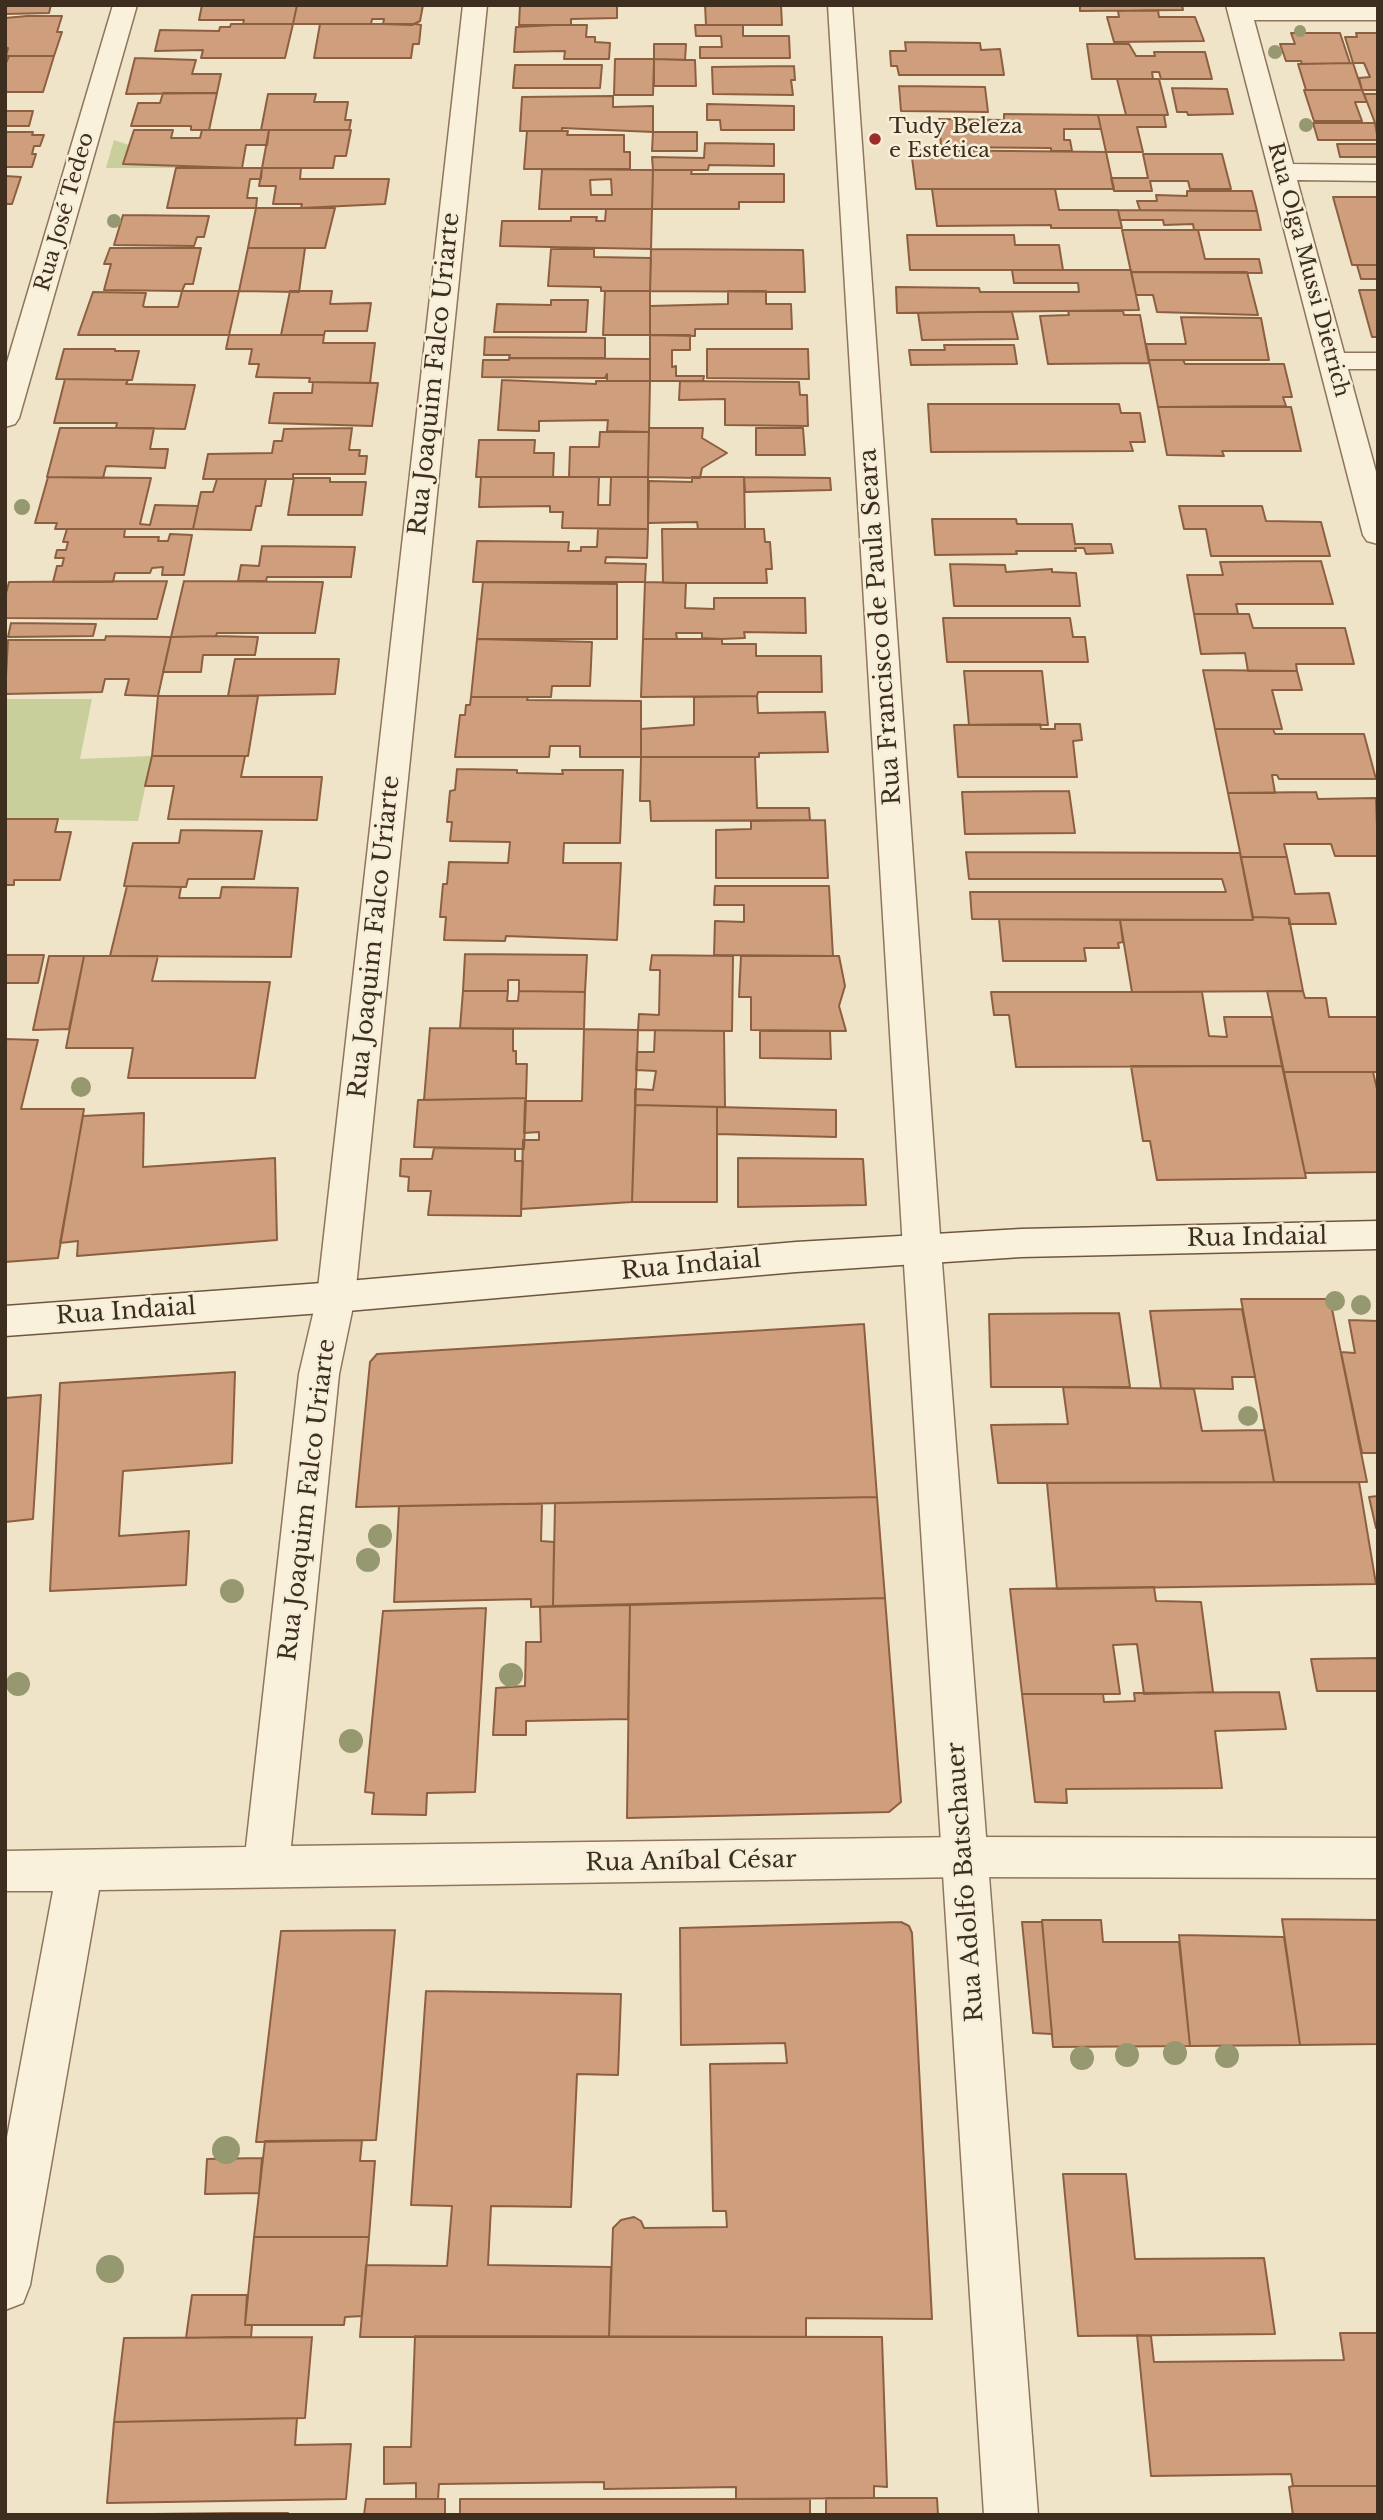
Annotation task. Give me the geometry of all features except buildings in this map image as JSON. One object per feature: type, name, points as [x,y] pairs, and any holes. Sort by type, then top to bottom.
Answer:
[{"type":"street","name":"Rua José Tedeo","points":[[5,418],[125,5]]},
{"type":"street","name":"Rua Joaquim Falco Uriarte","points":[[266,1868],[319,1374],[336,1297],[475,5]]},
{"type":"street","name":"Rua Francisco de Paula Seara","points":[[840,5],[922,1249]]},
{"type":"street","points":[[1239,9],[1378,13]]},
{"type":"street","name":"Rua Olga Mussi Dietrich","points":[[1239,9],[1378,535]]},
{"type":"street","points":[[1282,172],[1378,173]]},
{"type":"street","points":[[1332,361],[1378,361]]},
{"type":"street","name":"Rua Indaial","points":[[5,1321],[922,1249],[1021,1243],[1378,1235]]},
{"type":"street","name":"Rua Adolfo Batschauer","points":[[922,1249],[1010,2515]]},
{"type":"street","name":"Rua Aníbal César","points":[[5,1871],[964,1857],[1378,1858]]},
{"type":"street","points":[[5,2285],[80,1869]]},
{"type":"green space","points":[[114,140],[129,145],[124,164],[197,165],[196,168],[106,168]]},
{"type":"green space","points":[[5,699],[92,699],[80,759],[152,756],[138,821],[5,819]]},
{"type":"place","name":"Tudy Beleza e Estética","points":[[875,139]]}]
